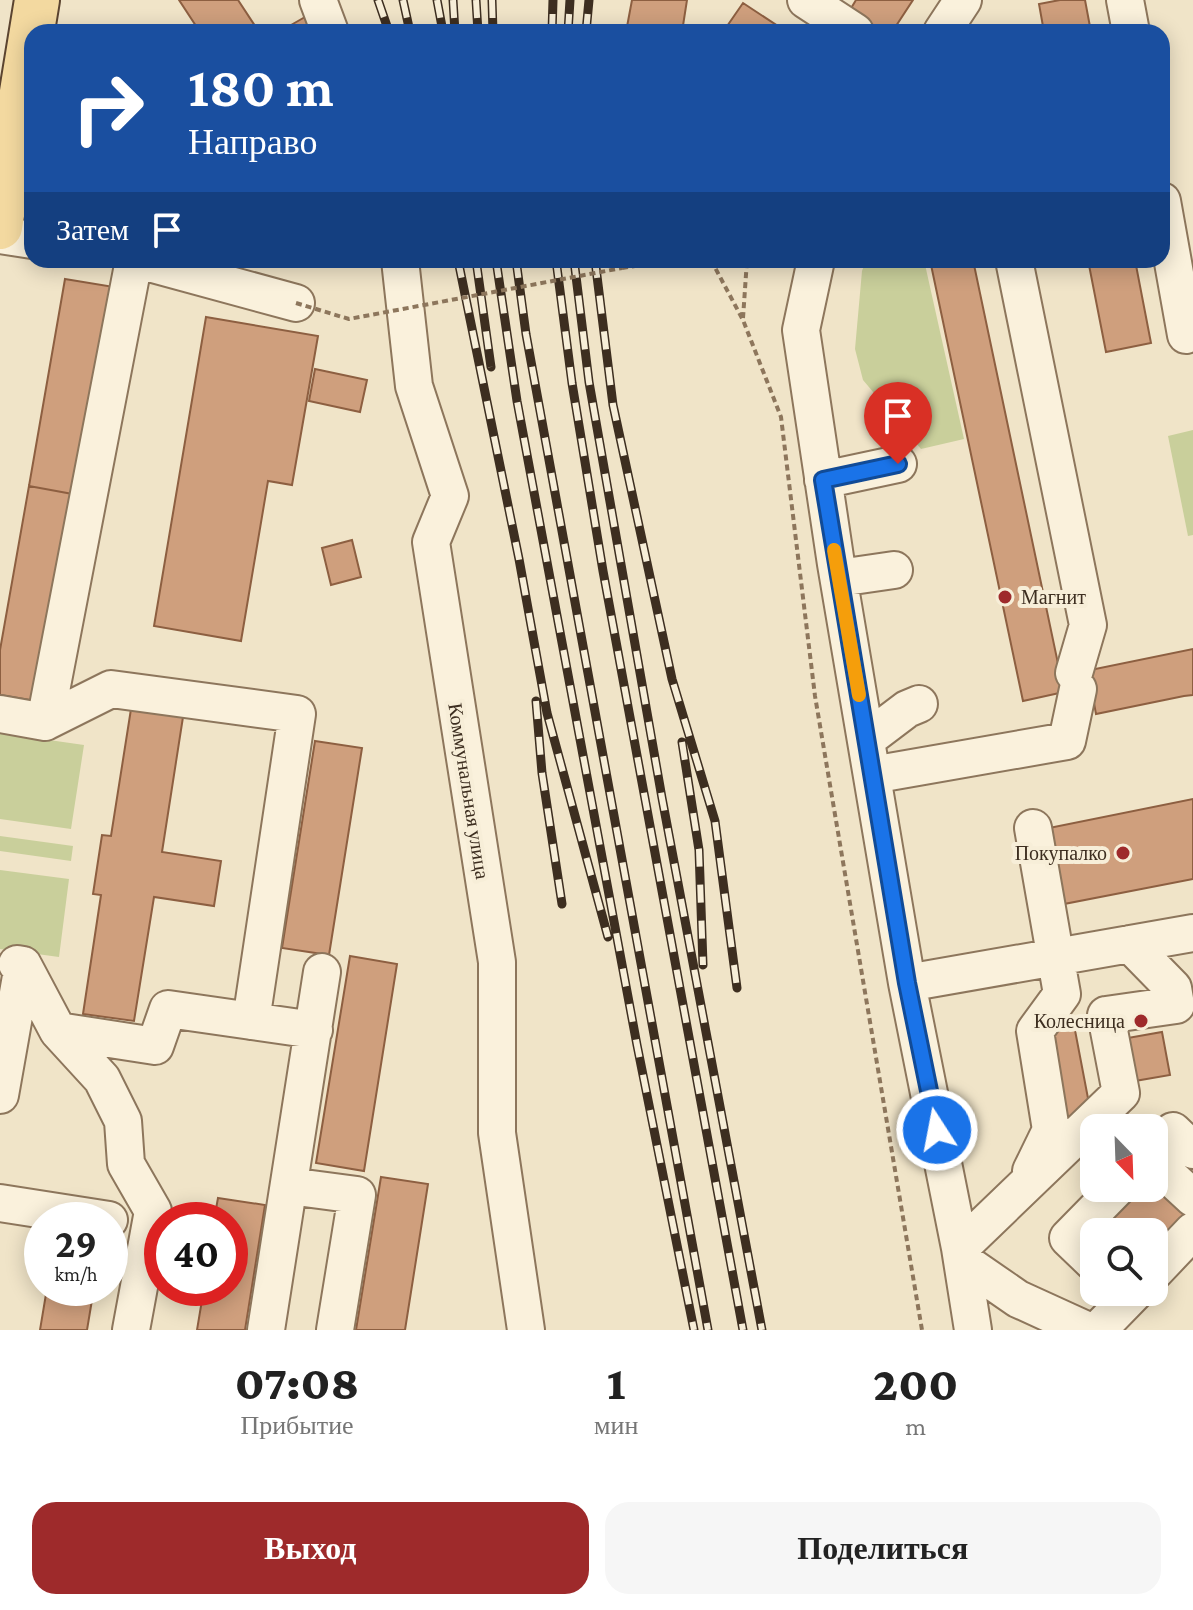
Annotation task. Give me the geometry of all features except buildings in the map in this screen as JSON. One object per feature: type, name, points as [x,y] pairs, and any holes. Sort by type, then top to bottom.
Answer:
[{"type":"main road","points":[[33,24],[37,0]]},
{"type":"main road","points":[[0,227],[24,80]]},
{"type":"street","points":[[318,0],[327,24]]},
{"type":"street","points":[[1125,0],[1130,24]]},
{"type":"street","points":[[0,235],[24,239]]},
{"type":"street","points":[[1170,246],[1186,335]]},
{"type":"street","points":[[45,722],[134,268]]},
{"type":"street","points":[[166,268],[296,303]]},
{"type":"street","name":"Коммунальная улица","points":[[401,268],[414,386],[450,496],[431,542],[497,962],[497,1133],[526,1330]]},
{"type":"street","points":[[814,268],[801,330],[823,480],[907,983],[962,1254],[971,1318]]},
{"type":"street","points":[[869,758],[1067,741],[1088,625],[1016,268]]},
{"type":"street","points":[[823,480],[898,464]]},
{"type":"street","points":[[839,578],[894,570]]},
{"type":"street","points":[[0,714],[45,722],[111,689],[297,714],[251,1021]]},
{"type":"street","points":[[869,758],[907,709],[919,704]]},
{"type":"street","points":[[1024,1187],[1051,1130],[1035,1031],[1062,994],[1033,828]]},
{"type":"street","points":[[907,983],[1193,933]]},
{"type":"street","points":[[962,1254],[1024,1187],[1121,1093],[1106,1015],[1176,1005],[1173,988],[1130,944]]},
{"type":"street","points":[[12,963],[58,1031],[102,1079],[123,1121],[126,1164],[148,1202]]},
{"type":"street","points":[[0,1095],[12,963]]},
{"type":"street","points":[[266,1330],[322,972]]},
{"type":"street","points":[[58,1031],[155,1046],[168,1009],[314,1030]]},
{"type":"street","points":[[1168,1136],[1173,1131],[1193,1150]]},
{"type":"street","points":[[1168,1175],[1193,1198]]},
{"type":"street","points":[[289,1186],[357,1195],[335,1330]]},
{"type":"street","points":[[1088,1218],[1103,1202]]},
{"type":"street","points":[[0,1203],[24,1207]]},
{"type":"street","points":[[1080,1226],[1068,1238],[1080,1250]]},
{"type":"street","points":[[1168,1256],[1193,1231]]},
{"type":"street","points":[[962,1254],[1018,1299],[1086,1330]]},
{"type":"street","points":[[131,1330],[144,1262]]},
{"type":"street","points":[[971,1318],[992,1300],[1018,1299]]},
{"type":"street","points":[[1098,1330],[1120,1306]]},
{"type":"path","points":[[296,303],[349,319],[628,268]]},
{"type":"path","points":[[715,268],[743,320],[781,417],[815,696],[922,1330]]},
{"type":"path","points":[[743,320],[746,268]]},
{"type":"green space","points":[[863,268],[926,268],[964,439],[921,449],[863,380],[855,349]]},
{"type":"green space","points":[[1193,430],[1193,535],[1188,536],[1168,436]]},
{"type":"green space","points":[[0,733],[84,745],[71,829],[0,819]]},
{"type":"green space","points":[[0,836],[73,846],[71,861],[0,851]]},
{"type":"green space","points":[[0,870],[69,879],[59,957],[0,949]]},
{"type":"railway","points":[[378,0],[386,24]]},
{"type":"railway","points":[[403,0],[408,24]]},
{"type":"railway","points":[[437,0],[442,24]]},
{"type":"railway","points":[[453,0],[454,24]]},
{"type":"railway","points":[[476,0],[478,24]]},
{"type":"railway","points":[[492,0],[493,24]]},
{"type":"railway","points":[[552,24],[553,0]]},
{"type":"railway","points":[[568,24],[570,0]]},
{"type":"railway","points":[[587,24],[589,0]]},
{"type":"railway","points":[[460,268],[547,713],[608,937]]},
{"type":"railway","points":[[477,268],[491,367]]},
{"type":"railway","points":[[497,268],[517,401],[637,1045],[694,1330]]},
{"type":"railway","points":[[517,268],[526,334],[708,1330]]},
{"type":"railway","points":[[557,268],[572,383],[603,571],[743,1330]]},
{"type":"railway","points":[[575,268],[589,382],[662,798],[762,1330]]},
{"type":"railway","points":[[596,268],[613,405],[672,679],[715,821],[737,988]]},
{"type":"railway","points":[[536,701],[542,773],[562,904]]},
{"type":"railway","points":[[682,742],[699,850],[703,965]]},
{"type":"slow traffic","points":[[834,550],[859,695]]},
{"type":"place","name":"Магнит","points":[[1005,597]]},
{"type":"place","name":"Покупалко","points":[[1123,853]]},
{"type":"place","name":"Колесница","points":[[1141,1021]]},
{"type":"route","points":[[898,464],[823,480],[907,983],[937,1130]]}]
